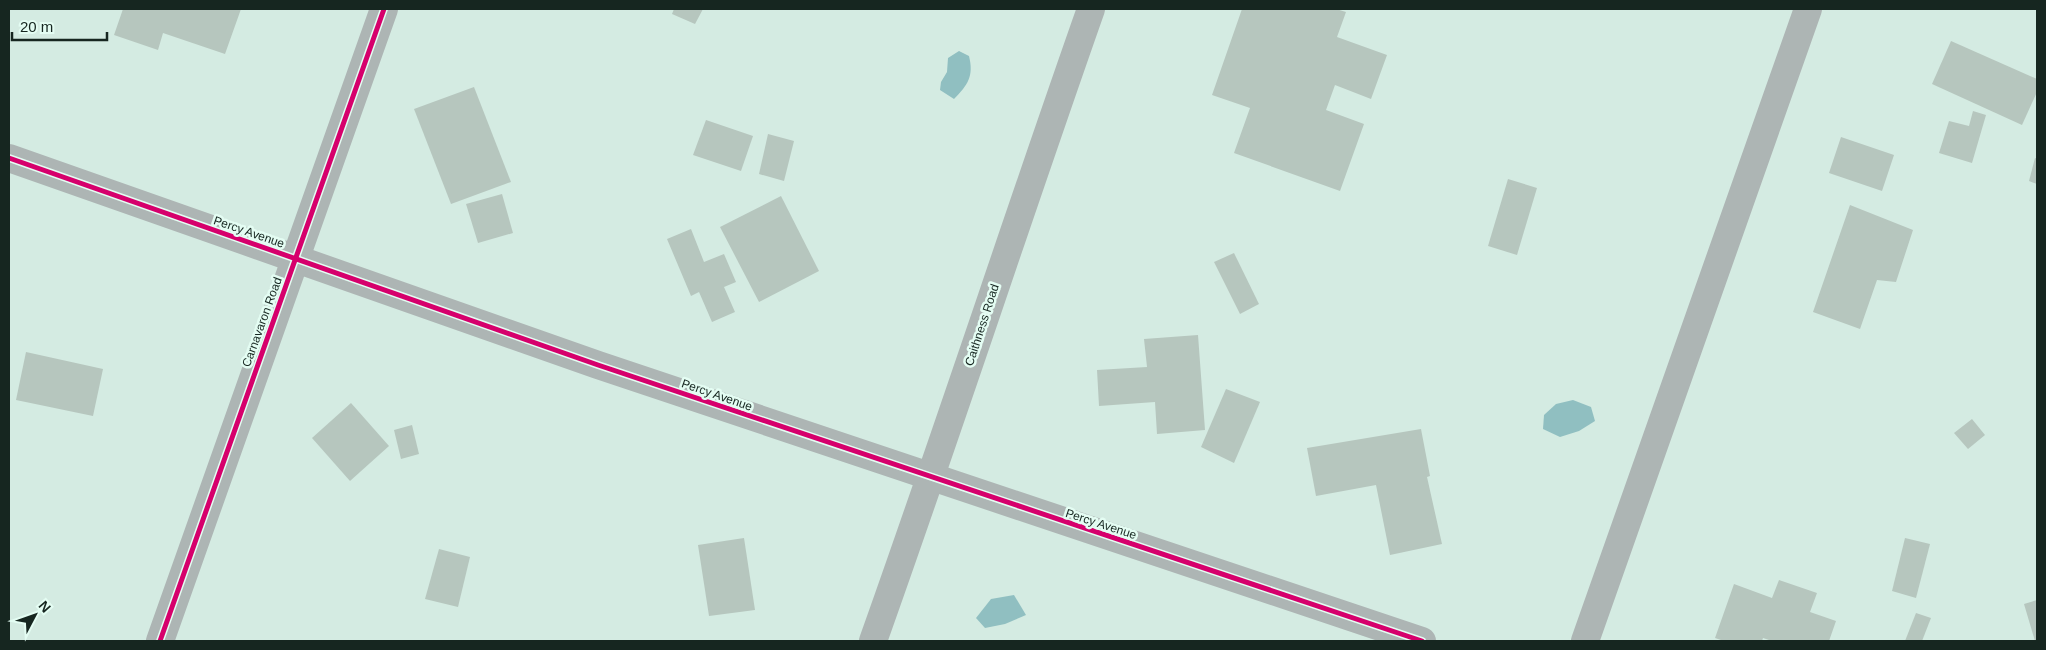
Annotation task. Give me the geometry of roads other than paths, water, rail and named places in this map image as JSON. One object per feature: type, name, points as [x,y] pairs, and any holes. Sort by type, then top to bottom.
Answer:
[{"type":"street","name":"Carnavaron Road","points":[[160,641],[384,9]]},
{"type":"street","name":"Caithness Road","points":[[873,641],[931,478],[1031,180],[1091,9]]},
{"type":"street","points":[[1585,641],[1808,9]]},
{"type":"street","name":"Percy Avenue","points":[[9,158],[598,365],[1422,641]]},
{"type":"water","points":[[959,51],[969,56],[971,69],[969,80],[954,99],[940,90],[941,82],[947,72],[948,58]]},
{"type":"water","points":[[1573,400],[1591,407],[1595,421],[1579,431],[1560,437],[1543,429],[1544,415],[1556,404]]},
{"type":"water","points":[[1014,595],[1026,615],[1005,624],[985,628],[976,618],[991,599]]}]
